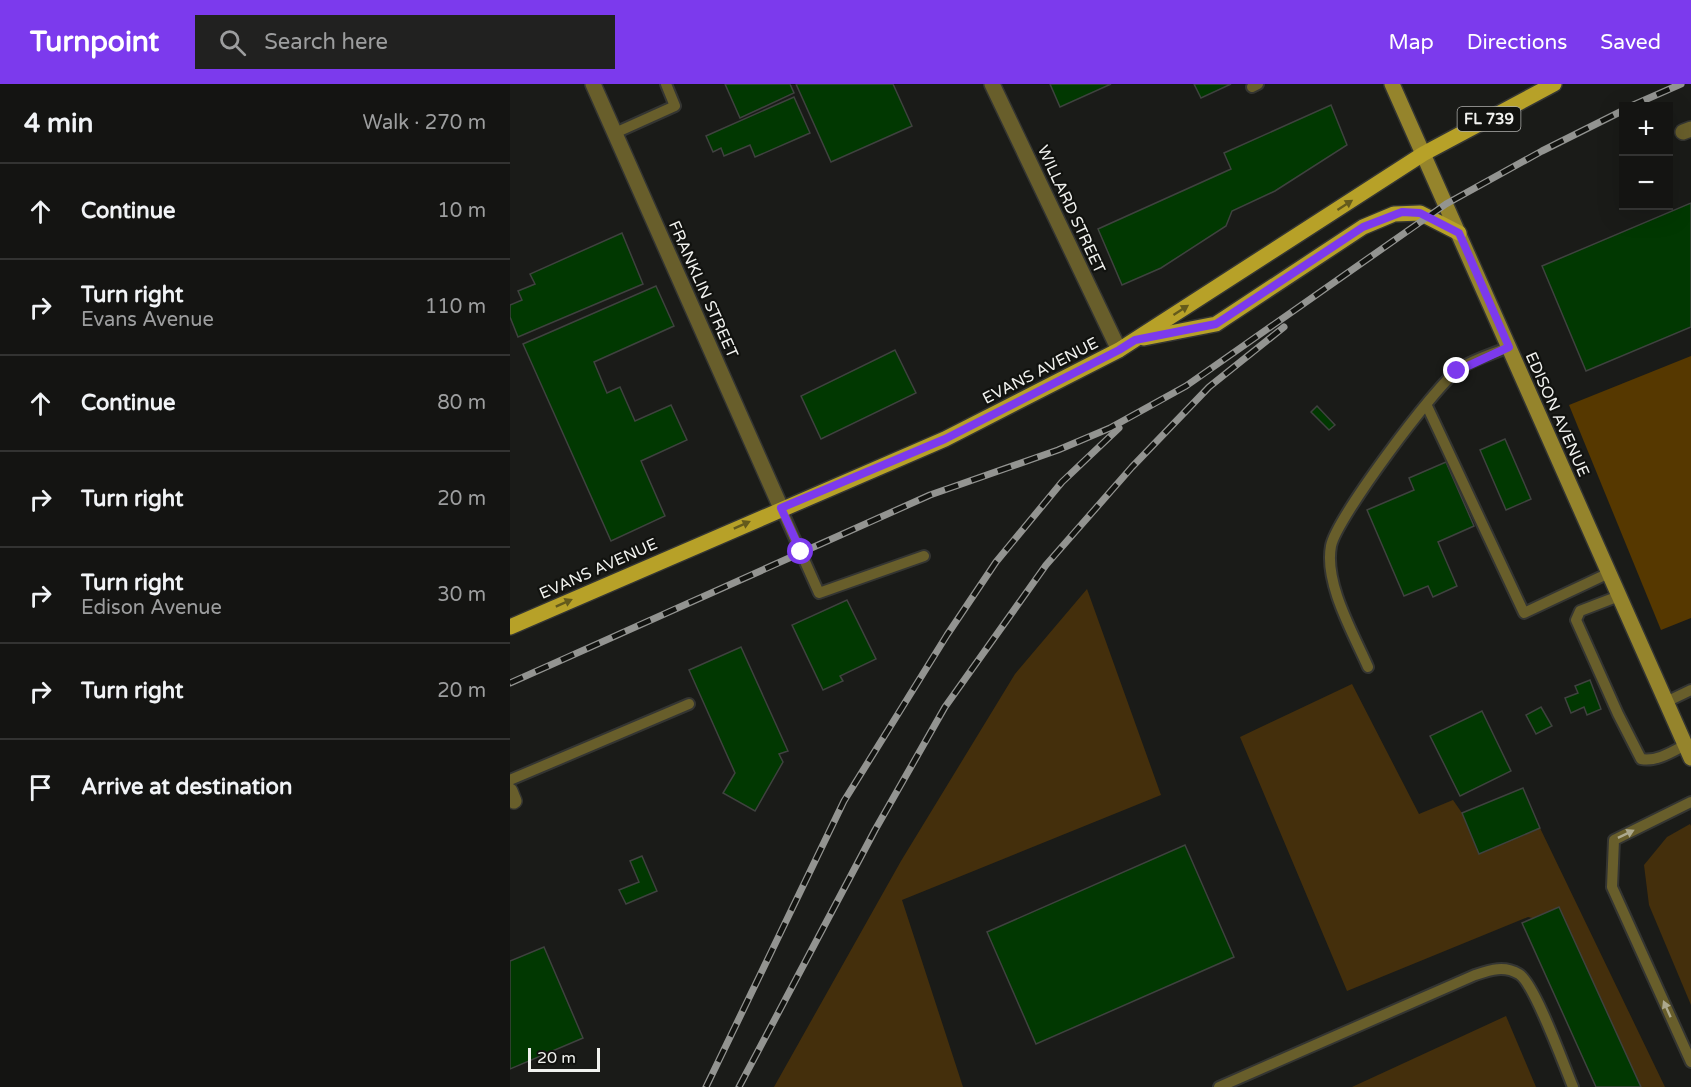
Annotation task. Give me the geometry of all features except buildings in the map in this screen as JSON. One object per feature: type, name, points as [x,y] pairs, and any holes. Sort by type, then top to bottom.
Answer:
[{"type":"main road","name":"EVANS AVENUE","points":[[510,627],[945,439],[1119,350],[1423,154],[1554,84]]},
{"type":"main road","points":[[1135,340],[1216,324],[1363,227],[1394,214],[1420,213],[1459,233]]},
{"type":"street","name":"FRANKLIN STREET","points":[[593,84],[781,508]]},
{"type":"street","name":"WILLARD STREET","points":[[992,84],[1119,350]]},
{"type":"street","name":"EDISON AVENUE","points":[[1392,84],[1688,752]]},
{"type":"lane","points":[[615,133],[675,106],[666,84]]},
{"type":"lane","points":[[1368,667],[1347,621],[1331,573],[1331,545],[1361,492],[1457,371],[1509,347]]},
{"type":"lane","points":[[1427,406],[1524,613],[1609,573]]},
{"type":"lane","points":[[781,508],[819,593],[924,556]]},
{"type":"lane","points":[[1619,596],[1580,611],[1576,620],[1641,759],[1648,760],[1688,752]]},
{"type":"lane","points":[[1666,702],[1691,690]]},
{"type":"lane","points":[[510,780],[689,704]]},
{"type":"lane","points":[[1691,802],[1614,840],[1611,887],[1691,1062]]},
{"type":"lane","points":[[1219,1087],[1475,975],[1490,969],[1507,969],[1521,975],[1532,992],[1573,1087]]},
{"type":"shaded area","points":[[1691,356],[1691,618],[1661,630],[1569,405]]},
{"type":"shaded area","points":[[1087,589],[1161,795],[902,900],[963,1087],[774,1087],[901,861],[1015,674]]},
{"type":"shaded area","points":[[1352,684],[1419,814],[1453,800],[1462,813],[1479,854],[1540,828],[1665,1087],[1641,1087],[1557,924],[1528,917],[1347,991],[1240,737]]},
{"type":"shaded area","points":[[1690,824],[1691,1005],[1649,905],[1644,865],[1667,837]]},
{"type":"shaded area","points":[[1506,1016],[1536,1087],[1352,1087]]},
{"type":"railway","points":[[1640,102],[1681,84]]},
{"type":"railway","points":[[510,683],[930,495],[1058,450],[1110,428],[1186,386],[1446,204],[1542,151],[1619,112]]},
{"type":"railway","points":[[739,1087],[875,830],[945,707],[1046,565],[1132,467],[1209,387],[1284,327]]},
{"type":"railway","points":[[706,1087],[844,801],[947,635],[996,562],[1062,482],[1119,428]]},
{"type":"route","points":[[801,552],[781,508],[945,439],[1135,340],[1216,324],[1363,227],[1394,214],[1420,213],[1459,233],[1509,347],[1457,371]]}]
